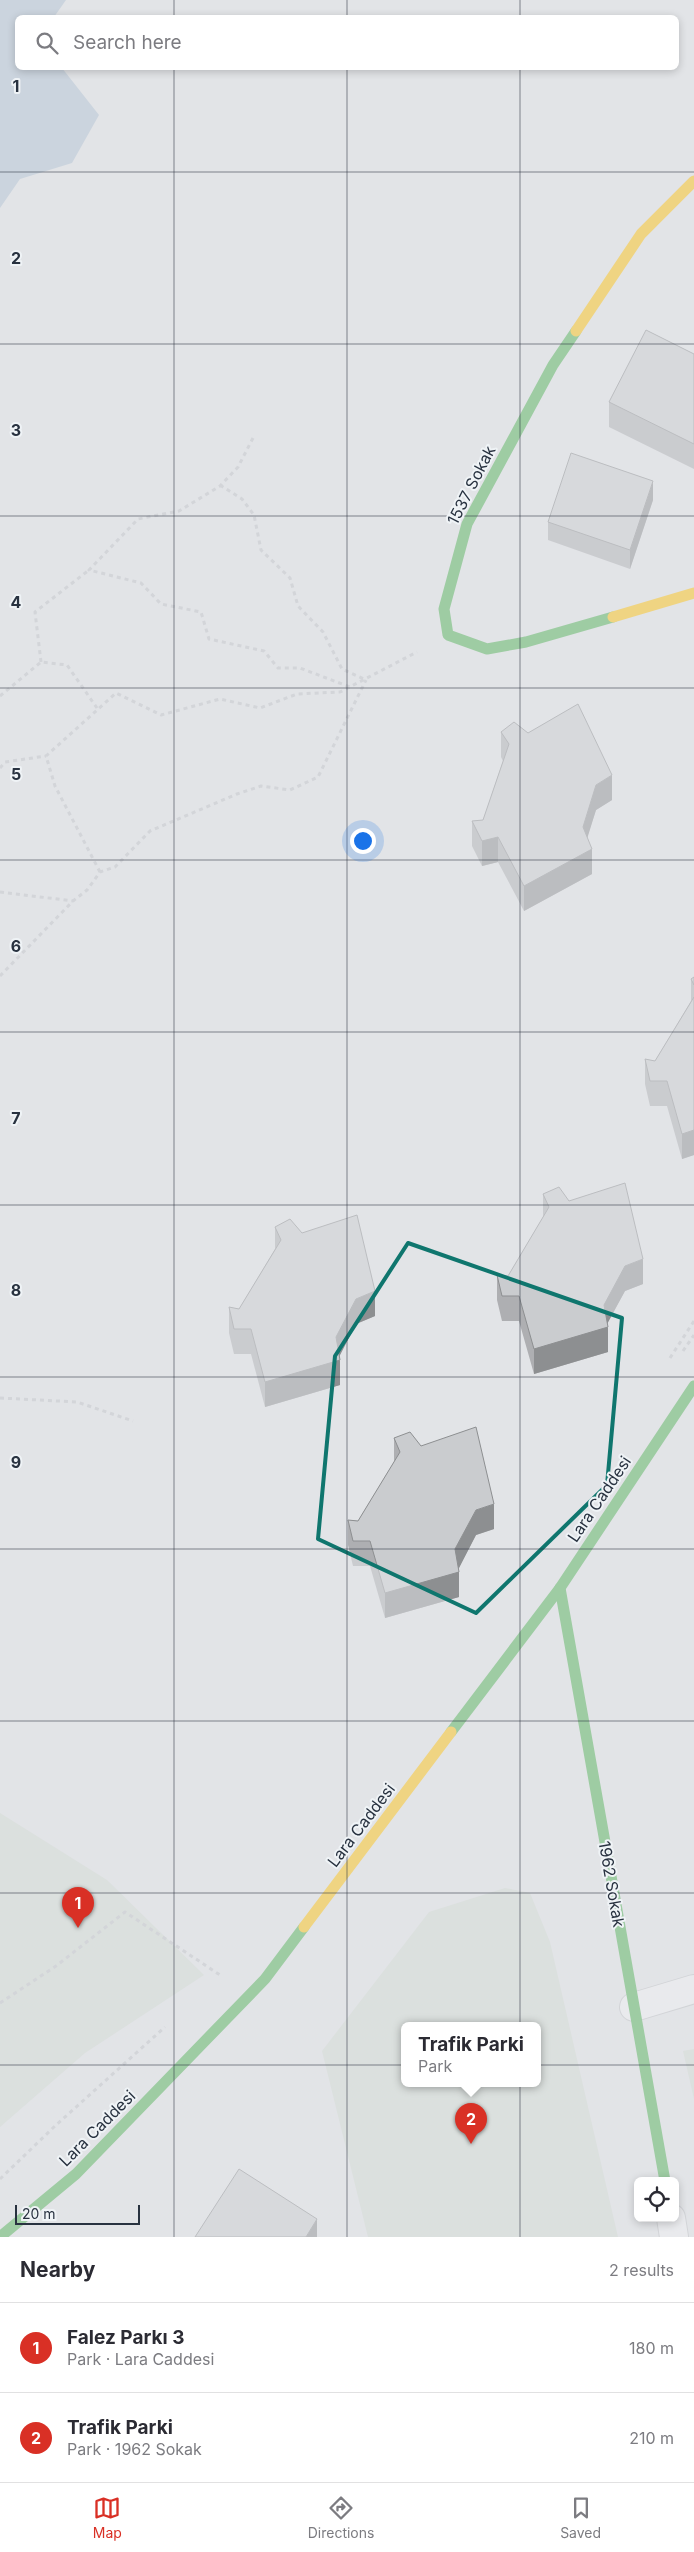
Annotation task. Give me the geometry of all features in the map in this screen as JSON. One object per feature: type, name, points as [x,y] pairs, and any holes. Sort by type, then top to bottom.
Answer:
[{"type":"street","name":"1537 Sokak","points":[[448,635],[444,609],[467,524],[553,365],[641,234],[694,181]]},
{"type":"street","points":[[448,635],[487,649],[496,648],[526,642],[694,594]]},
{"type":"street","name":"Lara Caddesi","points":[[0,2237],[76,2174],[265,1979],[560,1588],[694,1386]]},
{"type":"street","name":"1962 Sokak","points":[[560,1588],[664,2177]]},
{"type":"street","points":[[634,2007],[694,1989]]},
{"type":"street","points":[[672,2222],[674,2237]]},
{"type":"path","points":[[41,662],[35,612],[89,570],[138,519],[179,512],[220,485],[238,467],[253,438]]},
{"type":"path","points":[[220,485],[242,499],[254,515],[261,550],[290,578],[298,606],[323,632],[342,669],[367,680]]},
{"type":"path","points":[[89,570],[141,583],[161,604],[201,612],[209,638],[264,651],[278,668],[300,668],[351,687]]},
{"type":"path","points":[[0,768],[5,762],[46,756],[97,708],[116,693],[161,716],[220,699],[260,708],[297,694],[340,692],[367,680],[448,635]]},
{"type":"path","points":[[0,696],[41,662],[67,665],[97,708]]},
{"type":"path","points":[[0,976],[73,900],[87,890],[100,872],[115,866],[150,831],[237,794],[261,786],[290,790],[318,777],[339,740],[367,680]]},
{"type":"path","points":[[46,756],[55,786],[100,872]]},
{"type":"path","points":[[0,892],[73,900]]},
{"type":"path","points":[[667,1362],[694,1321]]},
{"type":"path","points":[[0,1398],[77,1402],[133,1421]]},
{"type":"path","points":[[0,2003],[56,1966],[125,1912],[222,1976],[216,1983]]},
{"type":"path","points":[[0,2179],[55,2126],[172,2021]]},
{"type":"highlighted area","points":[[408,1243],[622,1318],[607,1485],[476,1613],[318,1539],[335,1356]]},
{"type":"shaded area","points":[[0,1813],[107,1880],[204,1975],[85,2053],[0,2127]]},
{"type":"shaded area","points":[[505,1888],[530,1893],[550,1942],[618,2237],[368,2237],[322,2051],[429,1912]]},
{"type":"shaded area","points":[[694,2049],[694,2099],[683,2051]]},
{"type":"water","points":[[0,0],[66,0],[55,15],[15,15],[15,70],[64,70],[99,115],[72,163],[20,179],[0,208]]},
{"type":"building","points":[[646,330],[694,354],[694,444],[609,402]]},
{"type":"building","points":[[571,453],[653,481],[630,550],[548,522]]},
{"type":"building","points":[[578,704],[612,775],[596,785],[583,827],[592,849],[524,886],[498,837],[482,841],[472,821],[483,820],[509,744],[501,732],[514,722],[528,733]]},
{"type":"building","points":[[694,997],[694,1130],[682,1134],[667,1081],[650,1081],[645,1059],[655,1061]]},
{"type":"building","points":[[625,1183],[643,1259],[625,1266],[604,1305],[608,1327],[534,1349],[519,1296],[502,1296],[497,1275],[508,1276],[549,1207],[543,1194],[559,1187],[569,1201]]},
{"type":"building","points":[[357,1215],[375,1291],[356,1299],[336,1337],[340,1360],[265,1382],[251,1329],[234,1329],[229,1307],[239,1309],[281,1240],[275,1227],[290,1219],[302,1233]]},
{"type":"building","points":[[476,1427],[494,1504],[476,1510],[455,1549],[459,1572],[385,1593],[370,1541],[353,1541],[348,1520],[358,1521],[400,1452],[394,1438],[410,1432],[421,1446]]},
{"type":"building","points":[[239,2169],[317,2219],[306,2237],[195,2237]]},
{"type":"traffic: fast","points":[[576,331],[553,365],[467,524],[444,609],[448,635],[487,649],[526,642],[613,617]]},
{"type":"traffic: fast","points":[[451,1732],[560,1588],[694,1386]]},
{"type":"traffic: fast","points":[[560,1588],[664,2177]]},
{"type":"traffic: fast","points":[[0,2237],[76,2174],[265,1979],[304,1927]]},
{"type":"traffic: slow","points":[[576,331],[641,234],[694,181]]},
{"type":"traffic: slow","points":[[613,617],[694,593]]},
{"type":"traffic: slow","points":[[304,1927],[451,1732]]},
{"type":"place","name":"Falez Parkı 3","points":[[78,1928]]},
{"type":"place","name":"Trafik Parki","points":[[471,2144]]}]
